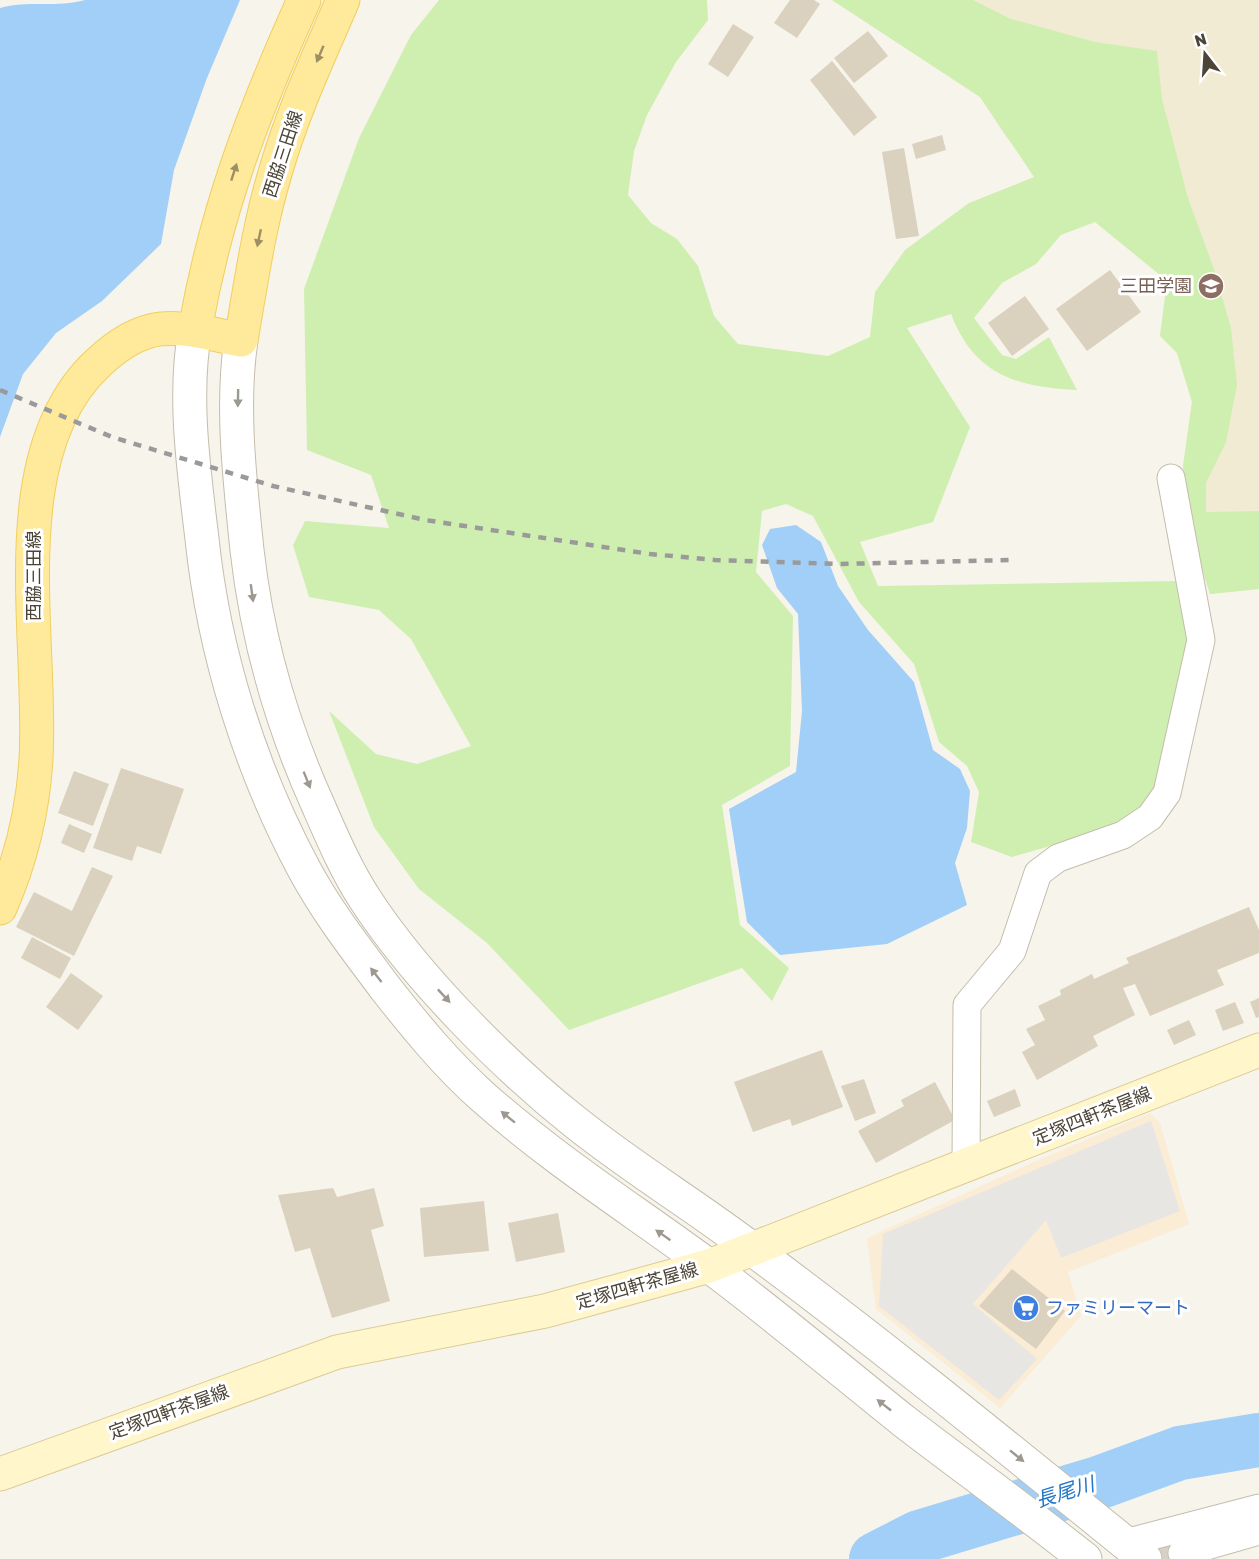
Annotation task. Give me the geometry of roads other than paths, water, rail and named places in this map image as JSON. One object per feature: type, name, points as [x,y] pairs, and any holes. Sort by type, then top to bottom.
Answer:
[{"type":"main road","points":[[195,330],[205,273],[233,172],[259,101],[304,0]]},
{"type":"main road","name":"西脇三田線","points":[[0,908],[25,844],[36,759],[34,525],[41,466],[52,432],[76,384],[114,348],[139,334],[161,329],[195,330],[241,340],[259,237],[275,170],[296,112],[343,0]]},
{"type":"main road","name":"定塚四軒茶屋線","points":[[0,1474],[337,1352],[545,1311],[709,1266],[1259,1050]]},
{"type":"street","points":[[195,330],[192,350],[191,437],[206,576],[225,666],[249,745],[271,801],[305,871],[348,940],[439,1053],[482,1096],[598,1190],[709,1266],[1080,1558]]},
{"type":"street","points":[[241,340],[237,411],[243,510],[253,599],[267,667],[285,726],[334,843],[365,899],[417,968],[490,1045],[574,1121],[752,1248],[972,1419],[1135,1551],[1259,1508]]},
{"type":"street","points":[[966,1166],[967,1005],[1012,951],[1038,873],[1058,858],[1123,835],[1150,817],[1167,793],[1201,640],[1172,478]]},
{"type":"street","points":[[1182,1553],[1259,1532]]},
{"type":"water","points":[[85,0],[240,0],[207,78],[174,170],[161,244],[102,301],[56,333],[23,374],[0,437],[0,8],[20,4],[64,4]]},
{"type":"water","points":[[796,525],[821,542],[838,586],[868,630],[914,682],[933,750],[960,769],[970,791],[967,828],[955,863],[967,905],[887,944],[780,955],[747,922],[729,809],[796,772],[802,711],[798,614],[777,588],[762,545],[770,529]]},
{"type":"waterway","name":"長尾川","points":[[876,1559],[919,1537],[1098,1483],[1180,1453],[1259,1440]]},
{"type":"tunnel","points":[[1159,1559],[1182,1553]]},
{"type":"railway","points":[[0,390],[112,437],[273,486],[425,520],[650,554],[715,560],[840,564],[1010,560]]},
{"type":"place","name":"三田学園","points":[[1211,286]]},
{"type":"place","name":"ファミリーマート","points":[[1026,1308]]}]
